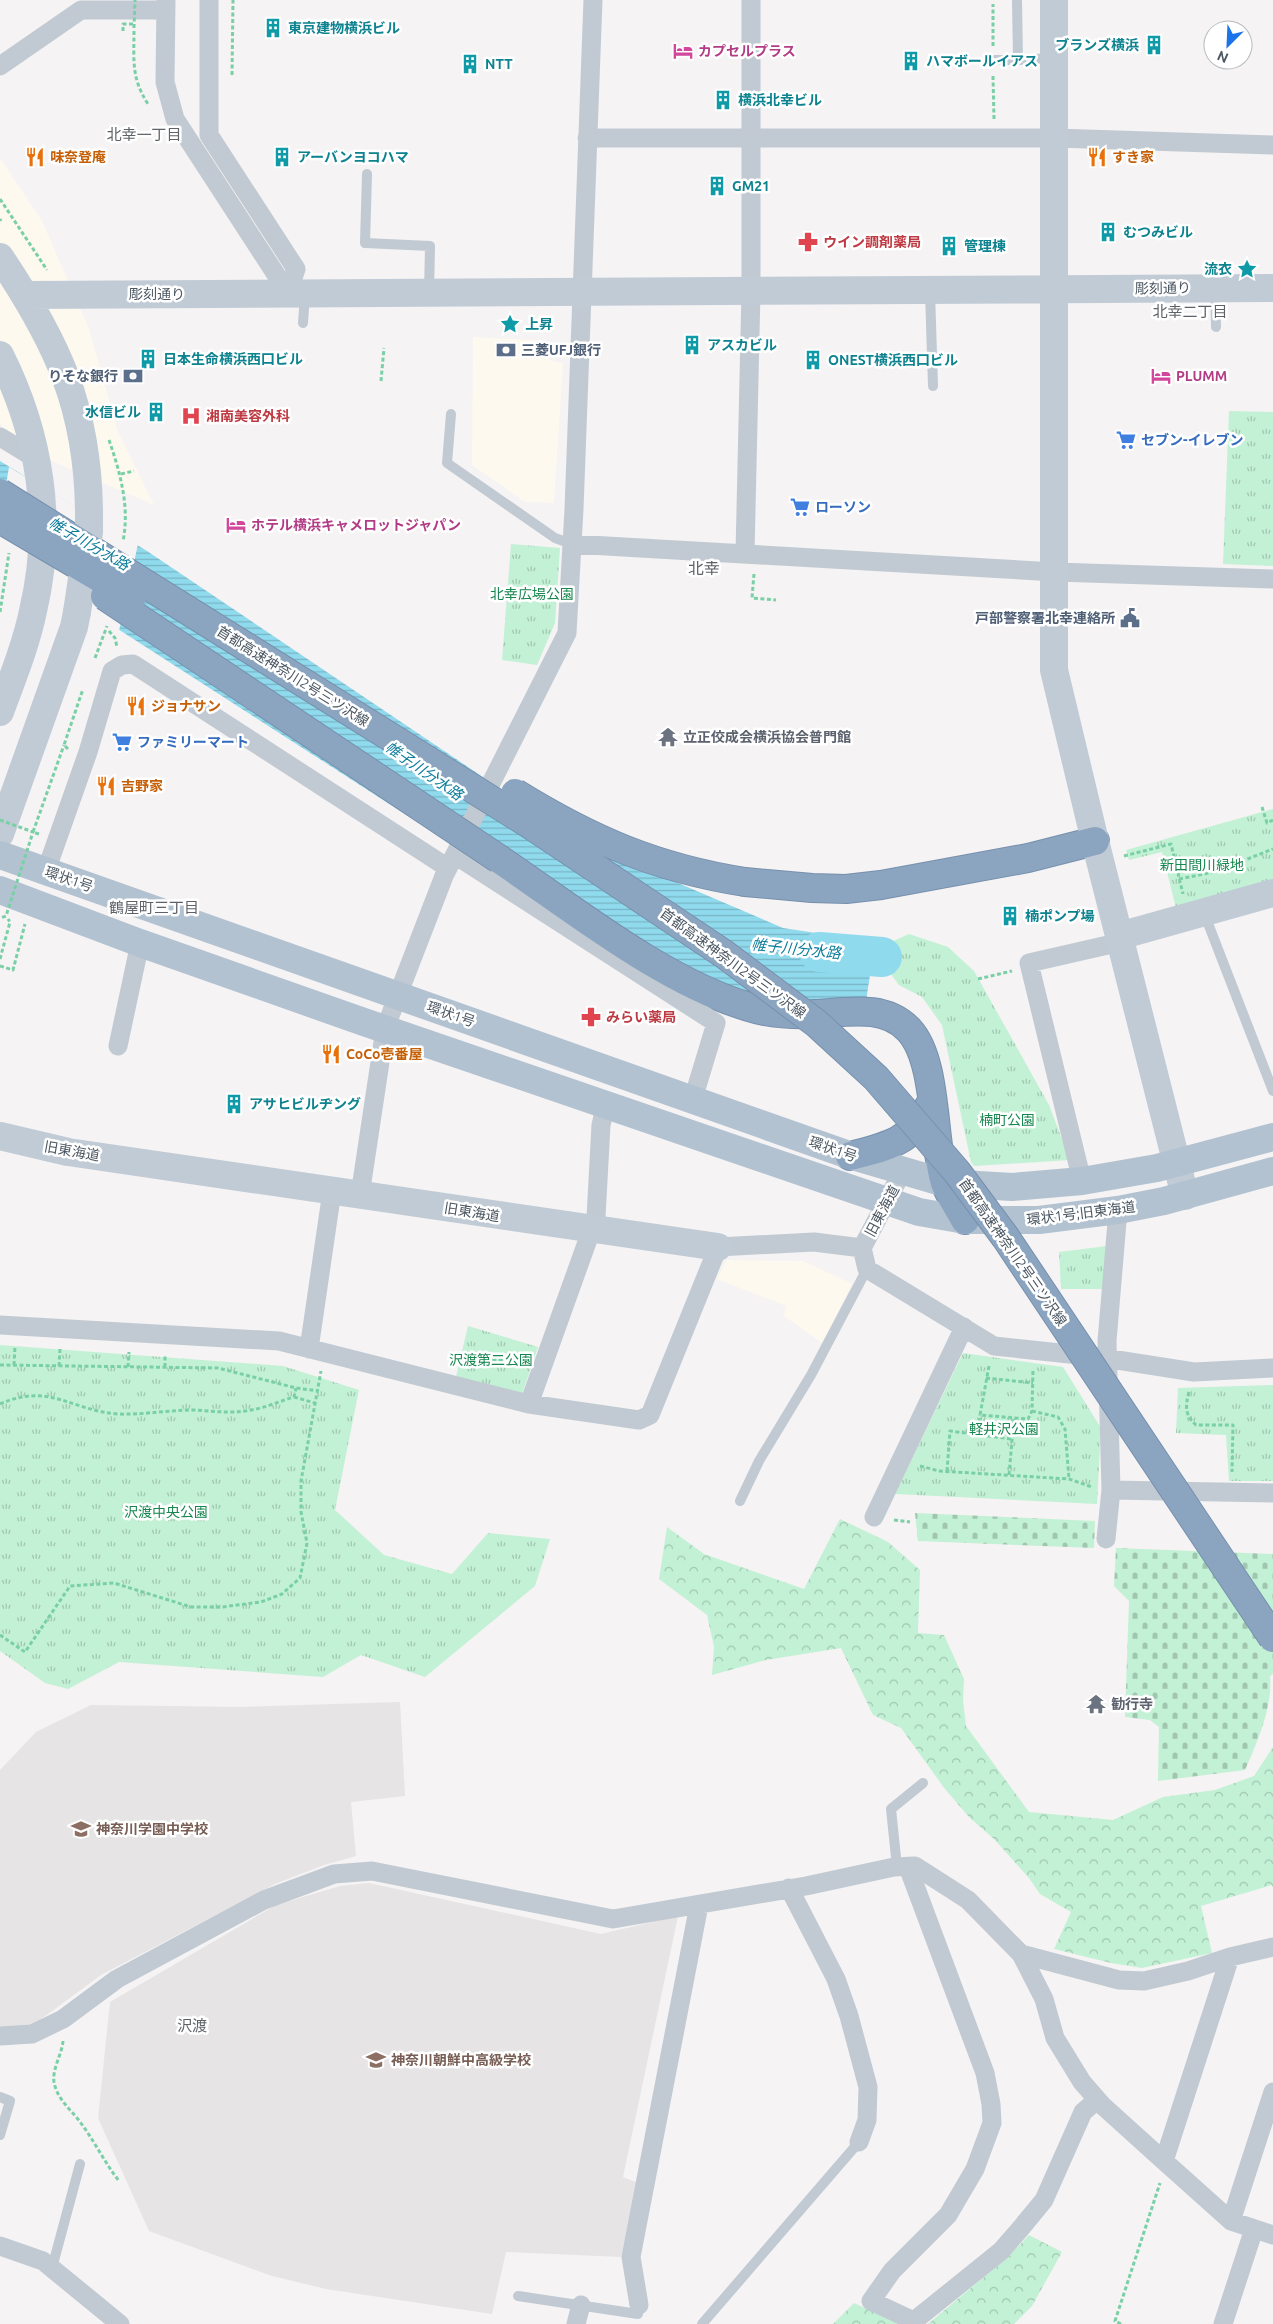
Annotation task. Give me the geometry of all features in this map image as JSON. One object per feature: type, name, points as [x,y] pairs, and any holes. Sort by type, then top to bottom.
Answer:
[{"type":"highway","points":[[0,472],[563,821],[628,853],[656,863],[713,877],[745,882],[812,888],[846,888],[881,885],[1028,858],[1097,851]]},
{"type":"highway","name":"首都高速神奈川2号三ツ沢線","points":[[0,494],[531,825],[755,976],[841,1045],[876,1078],[931,1139],[1006,1238],[1273,1638]]},
{"type":"highway","name":"首都高速神奈川2号三ツ沢線","points":[[0,519],[341,722],[525,835],[718,963],[808,1032],[867,1087],[894,1116],[958,1193],[995,1244],[1273,1658]]},
{"type":"highway","points":[[0,527],[640,954],[672,973],[727,999],[769,1012],[794,1014],[867,1011],[884,1014],[898,1021],[910,1030],[920,1046],[927,1070],[945,1183],[965,1220]]},
{"type":"highway","points":[[850,1156],[894,1144],[904,1138],[914,1130],[932,1102]]},
{"type":"main road","name":"環状1号","points":[[0,855],[850,1156],[902,1172]]},
{"type":"main road","points":[[0,890],[140,943],[886,1202]]},
{"type":"main road","points":[[902,1172],[945,1183],[1012,1187],[1082,1181],[1178,1164],[1273,1137]]},
{"type":"main road","name":"環状1号;旧東海道","points":[[886,1202],[919,1212],[965,1220],[1039,1220],[1118,1210],[1185,1196],[1273,1171]]},
{"type":"street","points":[[209,0],[209,135],[296,269],[296,294]]},
{"type":"street","points":[[360,1195],[385,1029],[454,856],[567,633],[593,0]]},
{"type":"street","points":[[750,553],[751,0]]},
{"type":"street","points":[[1054,0],[1054,670],[1097,851],[1185,1196]]},
{"type":"street","points":[[0,66],[81,10],[166,5],[165,82],[175,118],[296,294]]},
{"type":"street","points":[[587,138],[1055,138],[1273,145]]},
{"type":"street","points":[[0,257],[42,322],[73,397],[88,471],[89,512],[89,532],[77,612],[71,636],[0,834]]},
{"type":"street","name":"彫刻通り","points":[[25,294],[1273,288]]},
{"type":"street","points":[[0,355],[28,422],[39,469],[42,531],[37,590],[26,640],[0,712]]},
{"type":"street","points":[[0,437],[39,469]]},
{"type":"street","points":[[572,544],[1055,572],[1273,579]]},
{"type":"street","points":[[46,871],[88,752],[112,671],[122,665],[133,664],[454,856],[716,1023],[693,1099]]},
{"type":"street","points":[[1082,1181],[1028,963],[1120,939],[1197,914],[1273,893]]},
{"type":"street","points":[[118,1046],[140,943]]},
{"type":"street","points":[[529,1404],[593,1230],[596,1217],[601,1125],[606,1104]]},
{"type":"street","name":"旧東海道","points":[[0,1136],[68,1152],[718,1247],[814,1242],[862,1248],[902,1172]]},
{"type":"street","points":[[316,1351],[332,1191]]},
{"type":"street","points":[[1106,1539],[1107,1341],[1118,1210]]},
{"type":"street","points":[[0,1325],[279,1341],[529,1404],[639,1420],[650,1415],[718,1247]]},
{"type":"street","points":[[862,1248],[867,1269],[994,1346],[1194,1372],[1273,1368]]},
{"type":"street","points":[[874,1517],[964,1327]]},
{"type":"street","points":[[1105,1490],[1273,1493]]},
{"type":"street","points":[[0,2036],[32,2034],[59,2020],[117,1979],[264,1900],[334,1874],[372,1871],[613,1919],[916,1866],[968,1900],[1021,1954],[1044,1999],[1055,2038],[1082,2082],[1097,2100],[1231,2221],[1273,2235]]},
{"type":"street","points":[[902,1867],[985,2073],[991,2104],[992,2123],[976,2169],[948,2215],[892,2271],[871,2301],[914,2322],[1001,2251],[1044,2200],[1082,2112],[1097,2100]]},
{"type":"street","points":[[789,1888],[836,1979],[850,2016],[868,2087],[867,2120],[859,2142]]},
{"type":"street","points":[[639,2306],[631,2257],[699,1904]]},
{"type":"street","points":[[1021,1954],[1119,1980],[1144,1981],[1188,1972],[1230,1957],[1273,1947]]},
{"type":"street","points":[[1165,2162],[1230,1957]]},
{"type":"street","points":[[1231,2221],[1273,2092]]},
{"type":"street","points":[[1223,2324],[1254,2229]]},
{"type":"street","points":[[0,2246],[43,2261],[120,2324]]},
{"type":"street","points":[[576,2324],[581,2305]]},
{"type":"lane","points":[[1017,0],[1018,60]]},
{"type":"lane","points":[[989,60],[1054,58]]},
{"type":"lane","points":[[366,174],[365,243],[430,246],[429,293]]},
{"type":"lane","points":[[1215,288],[1216,327]]},
{"type":"lane","points":[[930,290],[933,386]]},
{"type":"lane","points":[[296,294],[304,323]]},
{"type":"lane","points":[[451,414],[447,463],[555,538],[572,544]]},
{"type":"lane","points":[[1197,914],[1273,1091]]},
{"type":"lane","points":[[740,1501],[759,1461],[811,1375],[867,1269]]},
{"type":"lane","points":[[902,1867],[891,1809],[923,1783]]},
{"type":"lane","points":[[0,2097],[10,2101],[0,2135]]},
{"type":"lane","points":[[702,2324],[859,2142]]},
{"type":"lane","points":[[52,2268],[80,2164]]},
{"type":"lane","points":[[518,2296],[638,2314],[639,2306]]},
{"type":"path","points":[[135,0],[134,73],[142,95],[153,111]]},
{"type":"path","points":[[232,77],[233,0]]},
{"type":"path","points":[[993,4],[993,49]]},
{"type":"path","points":[[123,31],[123,24],[134,24]]},
{"type":"path","points":[[993,72],[994,126]]},
{"type":"path","points":[[0,199],[46,270],[52,275]]},
{"type":"path","points":[[381,381],[384,348]]},
{"type":"path","points":[[106,431],[121,474],[126,530]]},
{"type":"path","points":[[121,474],[134,471]]},
{"type":"path","points":[[750,553],[752,598],[776,600]]},
{"type":"path","points":[[0,612],[8,567]]},
{"type":"path","points":[[0,918],[6,916],[64,744]]},
{"type":"path","points":[[1262,807],[1268,823],[1273,820]]},
{"type":"path","points":[[0,820],[33,832]]},
{"type":"path","points":[[1097,851],[1171,844],[1179,879],[1197,914]]},
{"type":"path","points":[[1179,879],[1214,872],[1273,849]]},
{"type":"path","points":[[0,959],[10,922]]},
{"type":"path","points":[[0,966],[13,970],[25,924]]},
{"type":"path","points":[[978,979],[993,975]]},
{"type":"path","points":[[14,1365],[15,1341]]},
{"type":"path","points":[[59,1366],[60,1346]]},
{"type":"path","points":[[128,1367],[129,1349]]},
{"type":"path","points":[[0,1635],[25,1652],[70,1586],[114,1583],[191,1606],[222,1607],[261,1602],[282,1594],[300,1578],[307,1543],[301,1512],[301,1481],[318,1391],[316,1351]]},
{"type":"path","points":[[463,1388],[470,1358],[544,1362]]},
{"type":"path","points":[[0,1365],[218,1368],[296,1388],[318,1391]]},
{"type":"path","points":[[978,1434],[989,1366]]},
{"type":"path","points":[[1194,1372],[1186,1410],[1189,1418],[1196,1425],[1233,1424],[1232,1477]]},
{"type":"path","points":[[980,1415],[1028,1419],[1032,1411],[1033,1374]]},
{"type":"path","points":[[986,1378],[1033,1383]]},
{"type":"path","points":[[294,1397],[296,1388]]},
{"type":"path","points":[[0,1404],[25,1396],[46,1396],[115,1414],[139,1414],[193,1410],[220,1412],[251,1410],[294,1397],[315,1403]]},
{"type":"path","points":[[1032,1411],[1058,1417],[1065,1429],[1069,1479]]},
{"type":"path","points":[[1009,1475],[1014,1418]]},
{"type":"path","points":[[948,1471],[950,1431],[1012,1439]]},
{"type":"path","points":[[913,1464],[948,1471],[1069,1479],[1105,1490]]},
{"type":"path","points":[[59,2020],[62,2052],[53,2080],[57,2095],[83,2126],[104,2162],[119,2180]]},
{"type":"path","points":[[1121,2324],[1115,2321],[1165,2162]]},
{"type":"shaded area","points":[[0,158],[42,221],[89,329],[118,432],[154,505],[10,443],[0,422]]},
{"type":"shaded area","points":[[473,337],[550,341],[549,360],[563,363],[554,503],[525,502],[472,465]]},
{"type":"shaded area","points":[[727,1260],[803,1261],[852,1284],[822,1343],[784,1316],[786,1306],[717,1279]]},
{"type":"shaded area","points":[[400,1702],[405,1796],[351,1802],[356,1856],[324,1865],[275,1884],[101,1975],[29,2028],[0,2029],[0,1770],[36,1732],[91,1705],[242,1707]]},
{"type":"shaded area","name":"神奈川朝鮮中高級学校","points":[[369,1883],[601,1934],[678,1916],[623,2177],[638,2183],[621,2257],[506,2252],[492,2314],[326,2289],[272,2276],[149,2231],[98,2118],[110,2002],[276,1905],[340,1886]]},
{"type":"green space","points":[[1229,411],[1273,412],[1273,566],[1223,564]]},
{"type":"green space","name":"北幸広場公園","points":[[511,544],[560,548],[555,623],[537,665],[502,660]]},
{"type":"green space","name":"新田間川緑地","points":[[1273,809],[1273,880],[1176,908],[1162,852],[1129,860],[1126,850]]},
{"type":"green space","name":"楠町公園","points":[[909,934],[948,947],[974,971],[1049,1105],[1070,1160],[974,1166],[971,1162],[942,1025],[922,997],[899,985],[887,969],[889,943]]},
{"type":"green space","points":[[1107,1246],[1107,1289],[1061,1289],[1059,1252]]},
{"type":"green space","name":"沢渡第二公園","points":[[468,1326],[538,1347],[522,1394],[456,1377]]},
{"type":"green space","name":"沢渡中央公園","points":[[0,1345],[283,1366],[359,1390],[335,1510],[384,1555],[452,1574],[488,1533],[550,1539],[535,1586],[425,1677],[361,1655],[323,1677],[119,1662],[68,1689],[45,1683],[0,1651]]},
{"type":"green space","name":"軽井沢公園","points":[[963,1353],[1063,1367],[1101,1428],[1097,1504],[895,1494]]},
{"type":"green space","points":[[1273,1385],[1273,1481],[1229,1481],[1226,1435],[1176,1433],[1178,1388]]},
{"type":"green space","points":[[915,1513],[1095,1521],[1094,1548],[918,1541]]},
{"type":"green space","points":[[840,1519],[888,1542],[920,1570],[918,1633],[944,1635],[964,1679],[963,1700],[966,1726],[1029,1812],[1113,1820],[1163,1797],[1215,1790],[1254,1776],[1273,1747],[1273,1888],[1272,1885],[1201,1906],[1212,1953],[1142,1968],[1111,1963],[1054,1949],[1071,1912],[1040,1894],[1029,1878],[994,1839],[969,1817],[945,1789],[901,1728],[873,1715],[841,1648],[766,1660],[712,1675],[714,1647],[707,1615],[659,1579],[667,1527],[704,1554],[804,1589]]},
{"type":"green space","points":[[1116,1548],[1273,1554],[1273,1673],[1270,1677],[1267,1712],[1245,1770],[1158,1781],[1159,1727],[1150,1720],[1125,1717],[1129,1601],[1114,1586]]},
{"type":"green space","points":[[1029,2235],[1062,2252],[1032,2306],[1014,2324],[928,2324],[1009,2256]]},
{"type":"green space","points":[[854,2303],[899,2324],[833,2324]]},
{"type":"water","points":[[0,461],[147,551],[575,839],[783,928],[875,942],[863,1021],[698,1003],[0,553]]},
{"type":"pier","points":[[9,467],[138,544],[119,631],[0,556],[0,521]]},
{"type":"waterway","name":"帷子川分水路","points":[[819,952],[882,957]]},
{"type":"place","name":"東京建物横浜ビル","points":[[273,28]]},
{"type":"place","name":"ブランズ横浜","points":[[1154,45]]},
{"type":"place","name":"カプセルプラス","points":[[683,51]]},
{"type":"place","name":"ハマボールイアス","points":[[911,61]]},
{"type":"place","name":"NTT","points":[[470,64]]},
{"type":"place","name":"横浜北幸ビル","points":[[723,100]]},
{"type":"place","name":"味奈登庵","points":[[35,157]]},
{"type":"place","name":"アーバンヨコハマ","points":[[282,157]]},
{"type":"place","name":"すき家","points":[[1097,157]]},
{"type":"place","name":"GM21","points":[[717,186]]},
{"type":"place","name":"むつみビル","points":[[1108,232]]},
{"type":"place","name":"ウイン調剤薬局","points":[[808,242]]},
{"type":"place","name":"管理棟","points":[[949,246]]},
{"type":"place","name":"流衣","points":[[1247,269]]},
{"type":"place","name":"上昇","points":[[510,324]]},
{"type":"place","name":"アスカビル","points":[[692,345]]},
{"type":"place","name":"三菱UFJ銀行","points":[[506,350]]},
{"type":"place","name":"日本生命横浜西口ビル","points":[[148,359]]},
{"type":"place","name":"ONEST横浜西口ビル","points":[[813,360]]},
{"type":"place","name":"りそな銀行","points":[[133,376]]},
{"type":"place","name":"PLUMM","points":[[1161,376]]},
{"type":"place","name":"水信ビル","points":[[156,412]]},
{"type":"place","name":"湘南美容外科","points":[[191,416]]},
{"type":"place","name":"セブン-イレブン","points":[[1126,440]]},
{"type":"place","name":"ローソン","points":[[800,507]]},
{"type":"place","name":"ホテル横浜キャメロットジャパン","points":[[236,525]]},
{"type":"place","name":"戸部警察署北幸連絡所","points":[[1130,618]]},
{"type":"place","name":"ジョナサン","points":[[136,706]]},
{"type":"place","name":"立正佼成会横浜協会普門館","points":[[668,737]]},
{"type":"place","name":"ファミリーマート","points":[[122,742]]},
{"type":"place","name":"吉野家","points":[[106,786]]},
{"type":"place","name":"楠ポンプ場","points":[[1010,916]]},
{"type":"place","name":"みらい薬局","points":[[591,1017]]},
{"type":"place","name":"CoCo壱番屋","points":[[331,1054]]},
{"type":"place","name":"アサヒビルヂング","points":[[234,1104]]},
{"type":"place","name":"勧行寺","points":[[1096,1704]]},
{"type":"place","name":"神奈川学園中学校","points":[[81,1829]]},
{"type":"place","name":"神奈川朝鮮中高級学校","points":[[376,2060]]},
{"type":"district","name":"北幸一丁目","points":[[144,135]]},
{"type":"district","name":"北幸二丁目","points":[[1190,312]]},
{"type":"district","name":"北幸","points":[[704,568]]},
{"type":"district","name":"鶴屋町三丁目","points":[[154,908]]},
{"type":"district","name":"沢渡","points":[[192,2026]]}]
